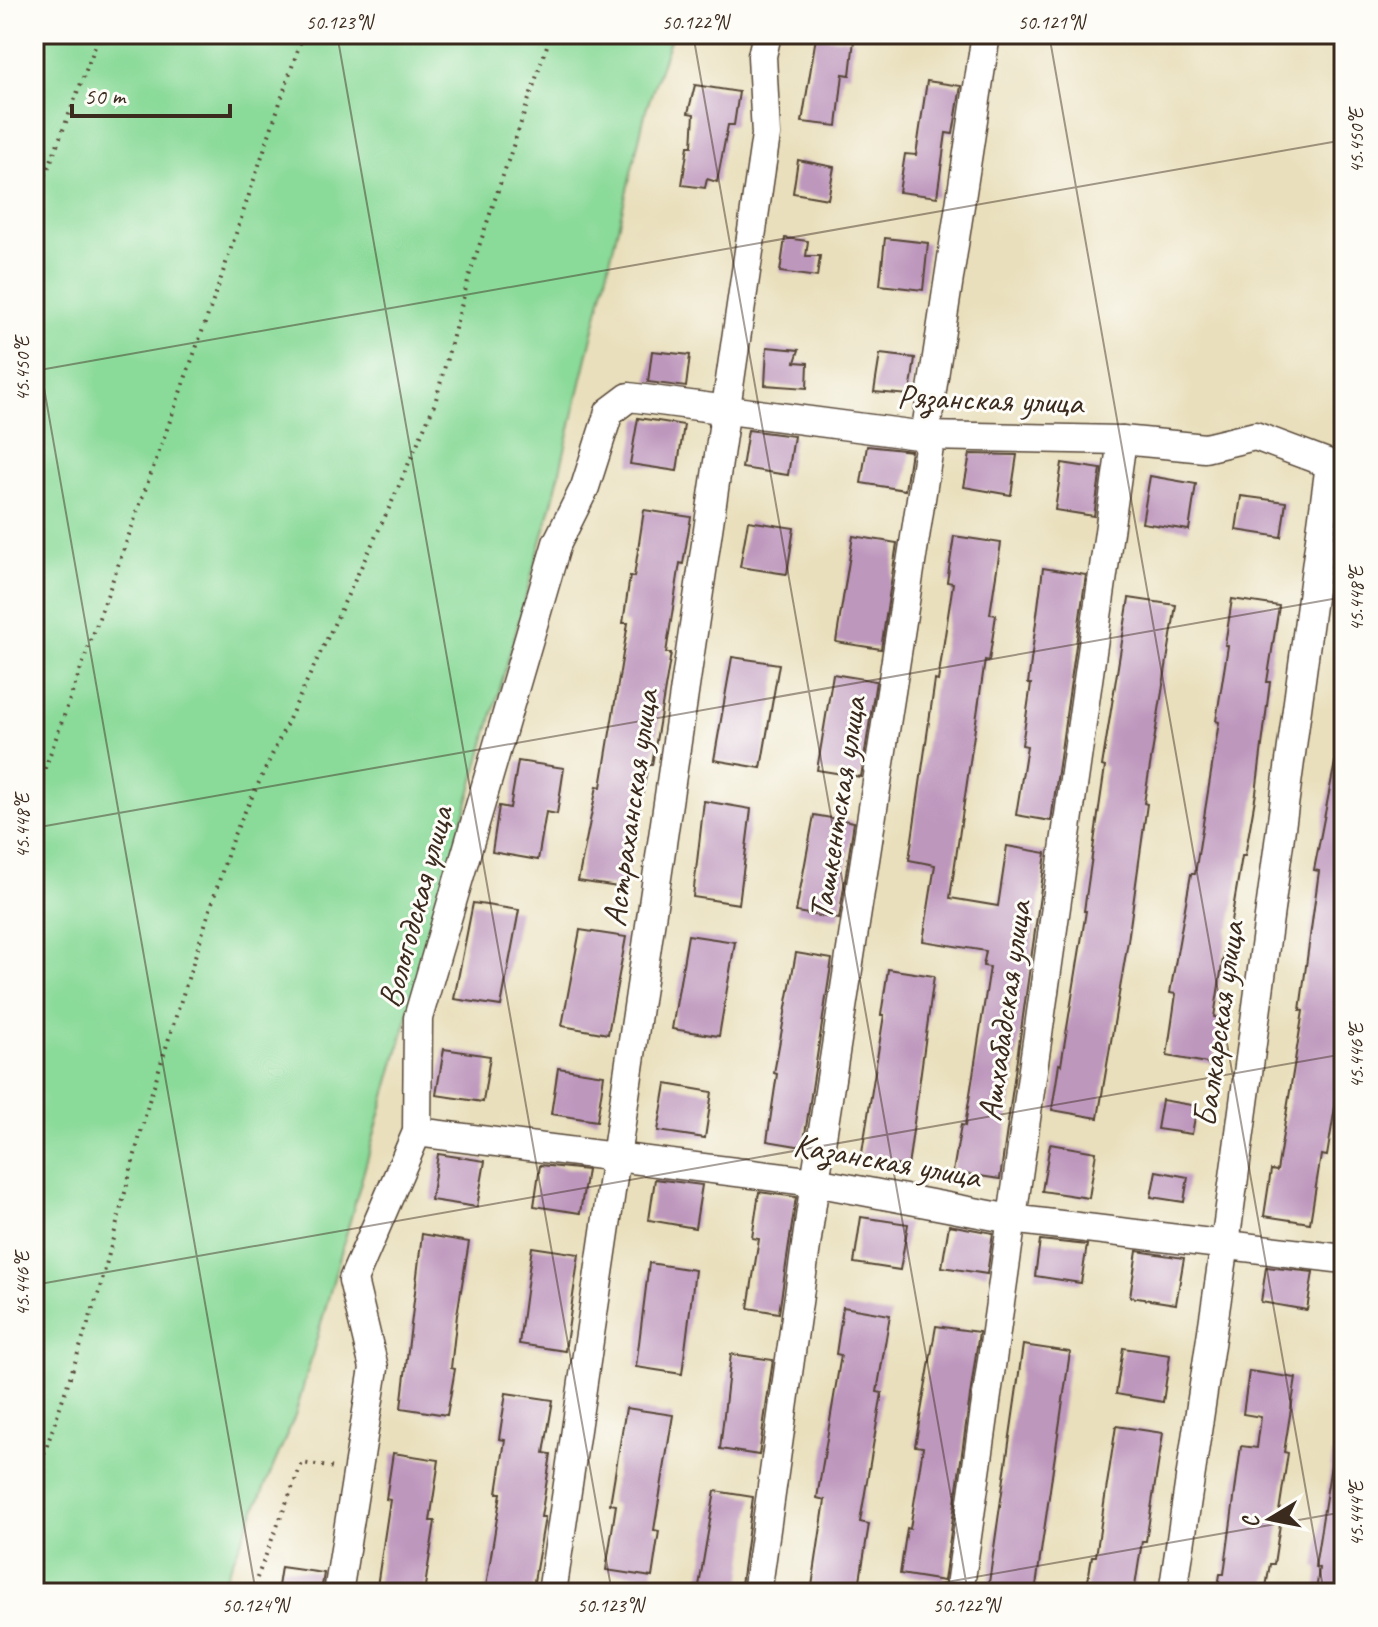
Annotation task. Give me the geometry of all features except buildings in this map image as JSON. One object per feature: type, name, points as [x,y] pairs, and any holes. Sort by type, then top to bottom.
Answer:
[{"type":"street","name":"Астраханская улица","points":[[552,1593],[766,135],[762,56],[767,34]]},
{"type":"street","name":"Ташкентская улица","points":[[757,1593],[815,1182],[929,447],[925,436],[986,34]]},
{"type":"street","name":"Рязанская улица","points":[[629,397],[925,436],[1122,440],[1205,448],[1255,436],[1337,465]]},
{"type":"street","name":"Вологодская улица","points":[[338,1593],[374,1368],[353,1280],[417,1132],[418,1018],[557,543],[585,487],[609,412],[629,397]]},
{"type":"street","name":"Ашхабадская улица","points":[[959,1593],[1122,440]]},
{"type":"street","name":"Балкарская улица","points":[[1173,1593],[1337,465]]},
{"type":"street","name":"Казанская улица","points":[[417,1132],[815,1182],[1011,1219],[1344,1259]]},
{"type":"path","points":[[34,205],[100,34]]},
{"type":"path","points":[[34,799],[217,290],[303,34]]},
{"type":"path","points":[[34,1484],[100,1288],[149,1101],[233,837],[391,504],[435,403],[470,273],[551,34]]},
{"type":"path","points":[[251,1593],[302,1463],[358,1471]]},
{"type":"green space","points":[[34,34],[672,34],[646,110],[554,496],[295,1416],[219,1593],[34,1593]]}]
